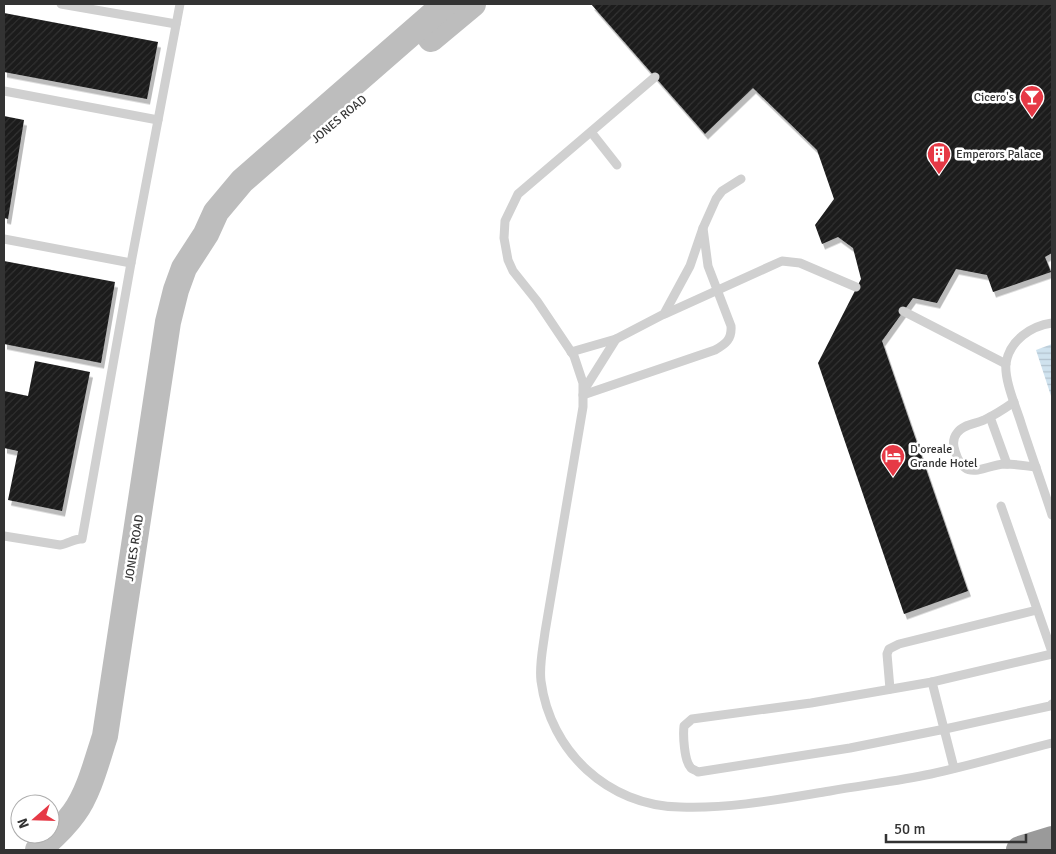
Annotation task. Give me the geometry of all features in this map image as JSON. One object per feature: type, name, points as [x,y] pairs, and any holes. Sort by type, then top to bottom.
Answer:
[{"type":"highway","points":[[1020,850],[1052,840]]},
{"type":"street","name":"JONES ROAD","points":[[38,850],[75,812],[93,775],[105,736],[168,322],[184,268],[206,234],[216,212],[242,181],[445,4]]},
{"type":"street","name":"JONES ROAD","points":[[206,234],[473,4]]},
{"type":"lane","points":[[61,4],[176,24]]},
{"type":"lane","points":[[4,536],[60,545],[82,539],[131,263],[180,4]]},
{"type":"lane","points":[[655,77],[518,194],[505,221],[505,248],[513,272],[537,301],[572,352],[582,375],[583,407],[541,666],[541,679],[547,708],[554,725],[573,757],[596,778],[626,796],[653,804],[679,808],[751,804],[931,774],[1052,743]]},
{"type":"lane","points":[[4,91],[158,120]]},
{"type":"lane","points":[[591,132],[617,165]]},
{"type":"lane","points":[[664,314],[690,266],[710,212],[722,191],[741,179]]},
{"type":"lane","points":[[583,392],[723,346],[729,341],[731,326],[708,266],[703,228]]},
{"type":"lane","points":[[4,239],[131,263]]},
{"type":"lane","points":[[572,352],[616,338],[777,263],[789,261],[800,264],[856,287]]},
{"type":"lane","points":[[903,311],[1006,364]]},
{"type":"lane","points":[[1052,323],[1044,324],[1025,332],[1009,354],[1006,364],[1006,374],[1014,402],[1052,515]]},
{"type":"lane","points":[[583,392],[616,338]]},
{"type":"lane","points":[[1014,402],[1001,412],[964,426],[956,433],[953,444],[956,453],[964,467],[972,471],[1007,464],[1036,467]]},
{"type":"lane","points":[[990,417],[1007,464]]},
{"type":"lane","points":[[1000,506],[1052,653],[932,682],[812,703],[692,719],[684,726],[683,737],[687,762],[691,768],[698,772],[850,748],[945,730],[1052,704]]},
{"type":"lane","points":[[890,689],[887,654],[889,649],[899,644],[1037,610]]},
{"type":"lane","points":[[932,682],[954,768]]},
{"type":"water","points":[[1052,344],[1052,399],[1036,350]]},
{"type":"building","name":"Emperors Palace","points":[[591,4],[1052,4],[1052,253],[1045,257],[1051,272],[993,292],[987,275],[956,269],[937,303],[913,298],[882,341],[968,591],[904,614],[818,363],[861,279],[853,248],[838,237],[822,244],[815,225],[834,199],[817,150],[753,88],[705,134]]},
{"type":"building","points":[[4,13],[158,42],[147,99],[4,72]]},
{"type":"building","points":[[4,116],[24,120],[8,219],[4,218]]},
{"type":"building","points":[[4,261],[115,282],[101,363],[4,344]]},
{"type":"building","points":[[35,361],[90,372],[62,511],[8,500],[18,451],[4,448],[4,391],[28,396]]},
{"type":"place","name":"Cicero's","points":[[1032,118]]},
{"type":"place","name":"Emperors Palace","points":[[939,175]]},
{"type":"place","name":"D'oreale Grande Hotel","points":[[893,477]]}]
